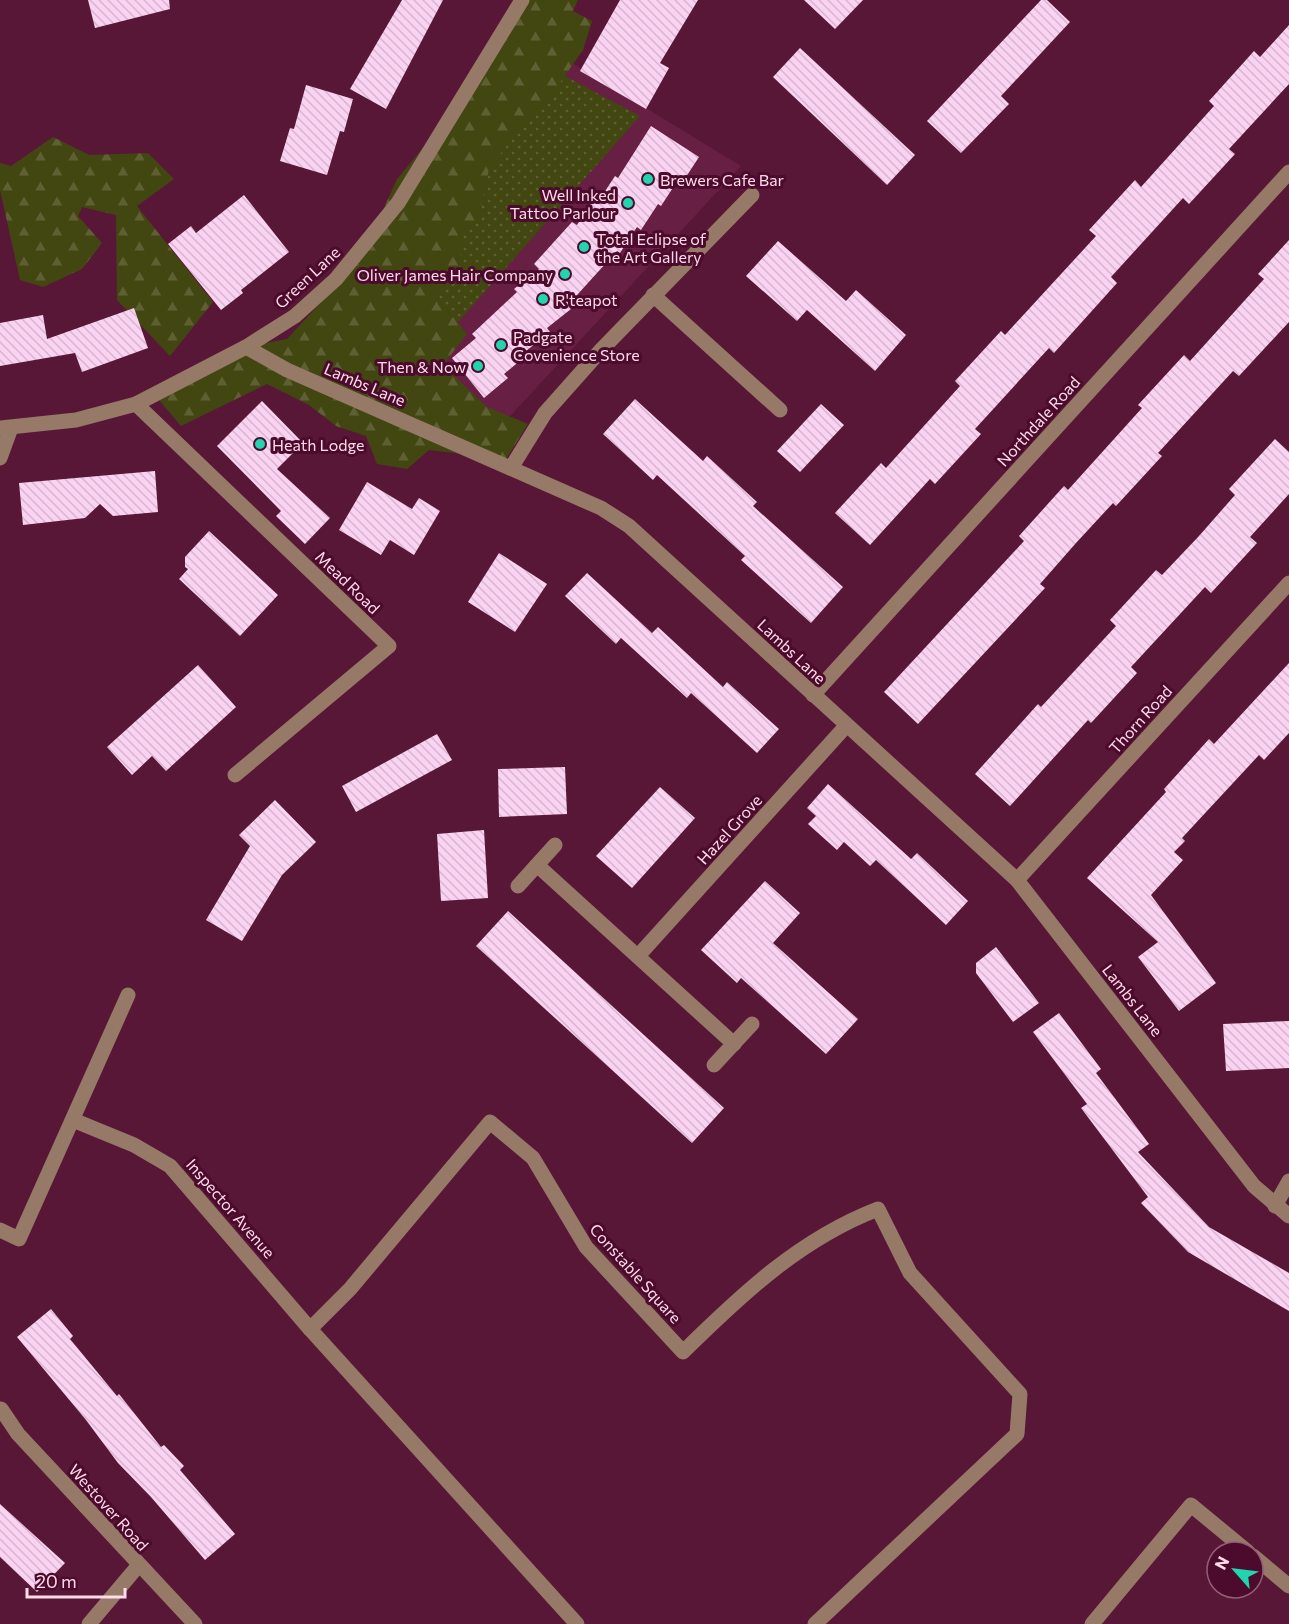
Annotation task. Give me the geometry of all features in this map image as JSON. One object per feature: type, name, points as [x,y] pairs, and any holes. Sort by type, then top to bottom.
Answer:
[{"type":"street","name":"Green Lane","points":[[6,428],[76,420],[136,404],[246,347],[295,316],[336,279],[398,203],[522,0]]},
{"type":"street","name":"Northdale Road","points":[[813,694],[1289,172]]},
{"type":"street","points":[[511,468],[545,413],[653,295],[752,195]]},
{"type":"street","points":[[653,295],[780,410]]},
{"type":"street","name":"Lambs Lane","points":[[246,347],[287,370],[601,508],[629,526],[1017,880],[1254,1186],[1289,1216]]},
{"type":"street","name":"Mead Road","points":[[136,404],[389,646],[235,775]]},
{"type":"street","points":[[0,458],[6,428]]},
{"type":"street","name":"Thorn Road","points":[[1017,880],[1289,583]]},
{"type":"street","name":"Hazel Grove","points":[[638,956],[846,726]]},
{"type":"street","points":[[518,886],[555,845]]},
{"type":"street","points":[[537,865],[734,1044]]},
{"type":"street","points":[[0,1230],[20,1239],[128,995]]},
{"type":"street","points":[[714,1065],[752,1024]]},
{"type":"street","name":"Inspector Avenue","points":[[74,1120],[134,1145],[170,1166],[310,1329]]},
{"type":"street","name":"Constable Square","points":[[310,1329],[350,1289],[490,1122],[532,1158],[586,1248],[683,1352],[780,1262],[826,1232],[878,1209],[897,1252],[915,1280],[1020,1394],[1017,1434],[815,1624]]},
{"type":"street","points":[[1275,1206],[1289,1181]]},
{"type":"street","points":[[310,1329],[577,1624]]},
{"type":"street","name":"Westover Road","points":[[1,1409],[18,1434],[138,1566],[195,1624]]},
{"type":"street","points":[[1092,1624],[1191,1505],[1233,1540]]},
{"type":"street","points":[[89,1624],[138,1566]]},
{"type":"street","points":[[1265,1566],[1289,1586]]},
{"type":"shaded area","points":[[526,35],[741,166],[490,438],[343,305]]},
{"type":"green space","points":[[516,0],[578,0],[573,11],[592,21],[583,50],[552,94],[522,126],[489,169],[480,213],[462,238],[458,272],[435,295],[467,334],[443,365],[487,407],[528,424],[506,459],[429,450],[407,469],[377,464],[366,436],[336,426],[309,405],[267,384],[181,426],[159,400],[229,350],[287,339],[361,259],[397,179],[478,82]]},
{"type":"green space","points":[[520,52],[640,116],[407,380],[357,292]]},
{"type":"green space","points":[[53,137],[89,155],[148,153],[174,179],[137,206],[213,302],[170,356],[117,300],[116,215],[82,207],[78,216],[102,243],[82,269],[43,287],[20,280],[0,190],[0,163],[11,166]]},
{"type":"building","points":[[88,0],[169,0],[170,9],[95,28]]},
{"type":"building","points":[[402,0],[443,0],[386,109],[350,89]]},
{"type":"building","points":[[620,0],[698,0],[660,63],[669,68],[646,109],[580,71]]},
{"type":"building","points":[[804,0],[863,0],[835,29]]},
{"type":"building","points":[[1041,0],[1047,0],[1070,22],[1001,96],[1009,104],[961,153],[927,121]]},
{"type":"building","points":[[1289,25],[1289,84],[1229,149],[1235,154],[1189,204],[1183,198],[1111,277],[1117,283],[1054,353],[1049,348],[975,429],[981,434],[935,484],[930,479],[870,545],[835,513],[881,463],[886,468],[960,386],[955,381],[1001,331],[1005,335],[1096,236],[1089,230],[1135,180],[1141,187],[1214,106],[1209,101],[1254,51],[1260,57]]},
{"type":"building","points":[[800,48],[915,155],[887,185],[773,77]]},
{"type":"building","points":[[306,85],[353,99],[344,132],[340,131],[327,175],[280,161],[290,128],[294,129]]},
{"type":"building","points":[[651,126],[699,157],[682,183],[678,180],[661,206],[658,204],[641,230],[637,227],[620,253],[617,251],[568,305],[571,309],[547,328],[550,332],[526,351],[528,354],[504,374],[508,378],[484,398],[452,358],[476,338],[472,334],[517,292],[514,289],[539,269],[534,264],[572,222],[577,225],[594,199],[598,202],[615,176],[618,178]]},
{"type":"building","points":[[244,195],[289,252],[241,290],[243,293],[221,310],[168,244],[191,226],[196,233]]},
{"type":"building","points":[[1289,240],[1289,322],[1239,376],[1233,371],[1158,453],[1162,456],[1116,506],[1113,503],[1040,584],[1045,588],[918,724],[884,692],[1024,541],[1019,536],[1064,486],[1068,490],[1142,408],[1138,405],[1184,355],[1190,361],[1264,279],[1258,274]]},
{"type":"building","points":[[778,241],[846,301],[856,290],[906,335],[875,371],[807,310],[797,321],[746,276]]},
{"type":"building","points":[[134,308],[148,348],[82,372],[75,353],[0,366],[0,323],[43,315],[47,339]]},
{"type":"building","points":[[635,399],[703,461],[707,456],[757,502],[753,506],[843,587],[811,623],[741,560],[745,556],[657,475],[653,480],[603,434]]},
{"type":"building","name":"Heath Lodge","points":[[262,401],[303,443],[277,469],[330,518],[305,544],[276,516],[281,511],[217,446]]},
{"type":"building","points":[[821,404],[844,425],[800,472],[777,451]]},
{"type":"building","points":[[1275,439],[1289,452],[1289,494],[1250,537],[1257,543],[1211,593],[1205,587],[1131,667],[1137,673],[1091,723],[1088,720],[1010,806],[975,774],[1038,704],[1041,707],[1116,626],[1110,620],[1156,570],[1162,575],[1199,536],[1235,495],[1229,489]]},
{"type":"building","points":[[155,471],[158,512],[113,516],[100,504],[85,518],[23,525],[19,483]]},
{"type":"building","points":[[367,482],[412,509],[419,498],[440,511],[414,555],[390,540],[381,555],[339,530]]},
{"type":"building","points":[[209,531],[278,595],[240,636],[179,579],[188,569],[185,567],[185,557]]},
{"type":"building","points":[[499,553],[547,584],[515,632],[468,602]]},
{"type":"building","points":[[587,573],[652,633],[658,627],[723,687],[727,682],[779,729],[757,753],[691,693],[687,698],[621,638],[616,644],[565,596]]},
{"type":"building","points":[[1289,663],[1289,733],[1264,760],[1259,755],[1182,838],[1185,841],[1174,852],[1183,860],[1151,895],[1216,983],[1179,1011],[1138,957],[1158,942],[1087,878],[1166,792],[1164,789],[1209,739],[1214,744]]},
{"type":"building","points":[[198,665],[236,707],[166,771],[152,756],[132,775],[107,747]]},
{"type":"building","points":[[437,734],[452,760],[356,812],[342,786]]},
{"type":"building","points":[[565,767],[567,814],[499,817],[498,769]]},
{"type":"building","points":[[828,784],[911,859],[917,853],[968,901],[946,925],[876,860],[870,866],[844,842],[837,850],[808,824],[816,816],[807,808]]},
{"type":"building","points":[[660,787],[695,818],[632,888],[596,856]]},
{"type":"building","points":[[275,800],[316,842],[282,875],[242,941],[206,920],[250,846],[239,835]]},
{"type":"building","points":[[484,830],[488,898],[441,901],[437,834]]},
{"type":"building","points":[[765,881],[800,913],[773,943],[858,1019],[826,1054],[741,978],[737,983],[701,950]]},
{"type":"building","points":[[508,911],[724,1108],[692,1143],[476,946]]},
{"type":"building","points":[[996,947],[1039,1003],[1013,1022],[976,973],[976,963]]},
{"type":"building","points":[[1059,1013],[1101,1069],[1096,1073],[1149,1144],[1138,1152],[1209,1227],[1289,1273],[1289,1311],[1188,1252],[1141,1203],[1148,1197],[1081,1108],[1087,1104],[1033,1032]]},
{"type":"building","points":[[1289,1021],[1289,1068],[1226,1071],[1223,1024]]},
{"type":"building","points":[[51,1309],[73,1336],[70,1339],[117,1396],[119,1394],[161,1447],[164,1445],[184,1466],[180,1470],[235,1534],[205,1560],[151,1497],[118,1463],[86,1420],[17,1337]]},
{"type":"building","points":[[0,1504],[65,1563],[37,1592],[0,1557]]},
{"type":"place","name":"Brewers Cafe Bar","points":[[648,179]]},
{"type":"place","name":"Well Inked Tattoo Parlour","points":[[628,203]]},
{"type":"place","name":"Total Eclipse of the Art Gallery","points":[[584,247]]},
{"type":"place","name":"Oliver James Hair Company","points":[[565,274]]},
{"type":"place","name":"R'teapot","points":[[543,299]]},
{"type":"place","name":"Padgate Covenience Store","points":[[501,345]]},
{"type":"place","name":"Then & Now","points":[[478,366]]},
{"type":"place","name":"Heath Lodge","points":[[260,444]]}]
